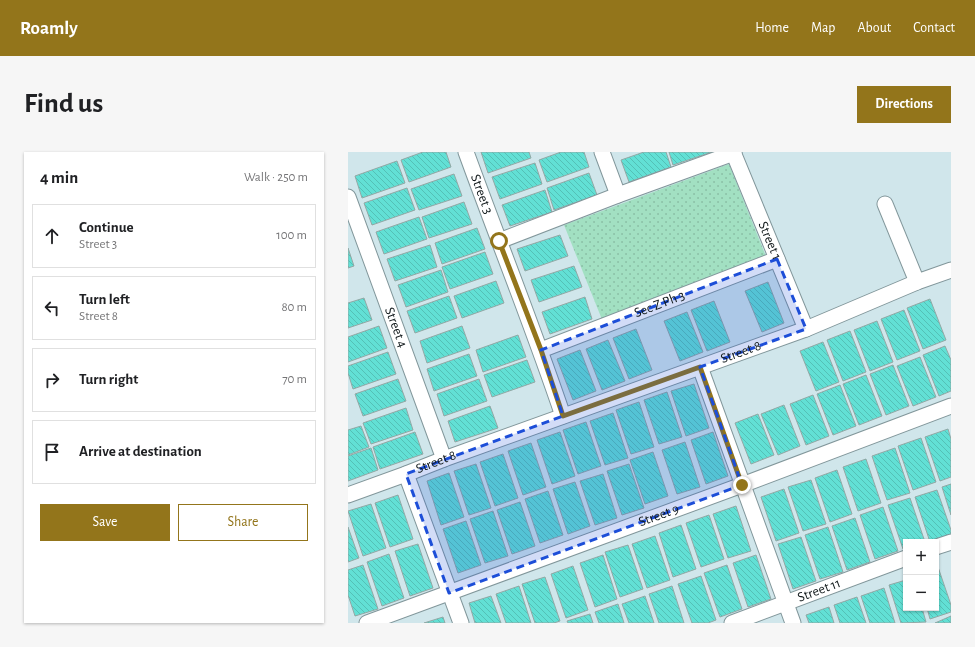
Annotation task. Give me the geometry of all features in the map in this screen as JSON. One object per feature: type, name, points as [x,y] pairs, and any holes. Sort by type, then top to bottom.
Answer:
[{"type":"street","name":"Street 3","points":[[466,152],[541,350],[563,416]]},
{"type":"street","points":[[602,152],[618,195]]},
{"type":"street","points":[[499,241],[733,153]]},
{"type":"street","name":"Street 1","points":[[733,153],[806,329]]},
{"type":"street","name":"Street 4","points":[[348,196],[444,459]]},
{"type":"street","points":[[885,204],[917,282]]},
{"type":"street","name":"Sec Z Ph 3","points":[[541,350],[777,260]]},
{"type":"street","name":"Street 8","points":[[348,495],[806,329],[917,282],[951,270]]},
{"type":"street","points":[[700,367],[793,623]]},
{"type":"street","name":"Street 9","points":[[367,623],[742,485],[951,406]]},
{"type":"street","points":[[406,474],[461,623]]},
{"type":"street","points":[[939,546],[951,542]]},
{"type":"street","name":"Street 11","points":[[732,623],[903,559]]},
{"type":"highlighted area","points":[[777,259],[806,329],[700,367],[742,485],[449,593],[406,474],[563,416],[541,350]]},
{"type":"green space","points":[[729,164],[767,259],[603,322],[564,225]]},
{"type":"building","points":[[423,152],[446,152],[451,167],[409,182],[401,160]]},
{"type":"building","points":[[481,152],[529,152],[531,158],[488,173]]},
{"type":"building","points":[[561,152],[584,152],[589,167],[547,182],[539,160]]},
{"type":"building","points":[[644,152],[666,152],[671,167],[629,182],[621,160]]},
{"type":"building","points":[[669,152],[712,152],[673,165]]},
{"type":"building","points":[[397,161],[405,183],[362,198],[355,176]]},
{"type":"building","points":[[535,163],[542,184],[500,199],[492,177]]},
{"type":"building","points":[[589,173],[597,195],[554,210],[547,188]]},
{"type":"building","points":[[454,174],[462,196],[419,210],[411,189]]},
{"type":"building","points":[[407,188],[415,210],[372,225],[364,203]]},
{"type":"building","points":[[545,190],[552,212],[510,226],[502,205]]},
{"type":"building","points":[[464,202],[472,224],[429,238],[422,217]]},
{"type":"building","points":[[419,217],[427,239],[384,254],[376,232]]},
{"type":"building","points":[[477,228],[485,249],[442,264],[435,243]]},
{"type":"building","points":[[560,235],[568,256],[525,271],[517,249]]},
{"type":"building","points":[[430,245],[437,267],[395,281],[387,259]]},
{"type":"building","points":[[348,248],[354,266],[348,268]]},
{"type":"building","points":[[485,252],[493,274],[450,289],[442,267]]},
{"type":"building","points":[[574,266],[582,287],[539,302],[531,280]]},
{"type":"building","points":[[441,270],[448,292],[406,307],[398,285]]},
{"type":"building","points":[[496,281],[504,303],[462,318],[454,296]]},
{"type":"building","points":[[768,282],[784,323],[762,332],[745,291]]},
{"type":"building","points":[[449,296],[457,318],[415,333],[407,311]]},
{"type":"building","points":[[585,297],[592,319],[550,334],[542,312]]},
{"type":"building","points":[[364,298],[372,320],[348,328],[348,303]]},
{"type":"building","points":[[930,299],[946,340],[923,349],[907,308]]},
{"type":"building","points":[[714,301],[730,342],[707,351],[691,310]]},
{"type":"building","points":[[904,310],[920,351],[897,360],[881,319]]},
{"type":"building","points":[[687,312],[703,352],[680,361],[664,321]]},
{"type":"building","points":[[877,321],[893,362],[870,371],[854,330]]},
{"type":"building","points":[[379,326],[387,348],[348,362],[348,337]]},
{"type":"building","points":[[462,326],[470,348],[427,363],[420,341]]},
{"type":"building","points":[[636,329],[652,370],[629,379],[613,338]]},
{"type":"building","points":[[850,331],[866,372],[843,381],[827,340]]},
{"type":"building","points":[[518,335],[526,357],[483,372],[476,350]]},
{"type":"building","points":[[608,340],[625,381],[602,390],[586,349]]},
{"type":"building","points":[[823,342],[839,382],[816,391],[800,351]]},
{"type":"building","points":[[945,346],[951,360],[951,391],[939,396],[923,355]]},
{"type":"building","points":[[580,350],[596,391],[573,400],[557,359]]},
{"type":"building","points":[[388,352],[396,374],[353,389],[348,373],[348,366]]},
{"type":"building","points":[[469,354],[477,376],[434,391],[427,369]]},
{"type":"building","points":[[920,357],[936,397],[913,406],[897,366]]},
{"type":"building","points":[[527,360],[535,382],[492,397],[484,375]]},
{"type":"building","points":[[893,365],[909,406],[886,415],[870,374]]},
{"type":"building","points":[[866,375],[882,416],[859,425],[843,384]]},
{"type":"building","points":[[398,379],[406,401],[363,416],[355,394]]},
{"type":"building","points":[[479,379],[487,401],[444,416],[437,394]]},
{"type":"building","points":[[694,384],[709,428],[686,436],[671,391]]},
{"type":"building","points":[[840,385],[856,426],[833,435],[817,394]]},
{"type":"building","points":[[667,392],[682,437],[659,444],[644,400]]},
{"type":"building","points":[[813,395],[829,436],[806,445],[790,404]]},
{"type":"building","points":[[639,402],[654,447],[631,454],[616,410]]},
{"type":"building","points":[[784,405],[800,446],[778,455],[761,414]]},
{"type":"building","points":[[490,406],[498,428],[455,442],[448,421]]},
{"type":"building","points":[[406,408],[413,430],[371,444],[363,423]]},
{"type":"building","points":[[613,413],[628,458],[605,465],[590,421]]},
{"type":"building","points":[[758,414],[774,455],[751,464],[735,423]]},
{"type":"building","points":[[586,422],[601,466],[578,474],[563,430]]},
{"type":"building","points":[[361,426],[369,447],[348,455],[348,430]]},
{"type":"building","points":[[948,429],[951,439],[951,477],[940,481],[925,437]]},
{"type":"building","points":[[415,432],[423,454],[380,469],[373,447]]},
{"type":"building","points":[[560,432],[575,476],[552,484],[537,440]]},
{"type":"building","points":[[713,432],[728,476],[706,484],[691,440]]},
{"type":"building","points":[[921,438],[936,482],[913,490],[898,446]]},
{"type":"building","points":[[685,442],[700,487],[677,494],[662,450]]},
{"type":"building","points":[[531,443],[546,487],[523,495],[508,451]]},
{"type":"building","points":[[371,448],[378,470],[348,481],[348,456]]},
{"type":"building","points":[[895,448],[910,493],[887,500],[872,456]]},
{"type":"building","points":[[653,452],[668,496],[645,504],[630,460]]},
{"type":"building","points":[[503,454],[518,498],[495,506],[480,462]]},
{"type":"building","points":[[866,459],[881,503],[858,511],[843,467]]},
{"type":"building","points":[[476,464],[491,508],[469,515],[454,471]]},
{"type":"building","points":[[629,464],[644,508],[622,515],[607,471]]},
{"type":"building","points":[[837,470],[852,514],[830,522],[815,478]]},
{"type":"building","points":[[449,473],[464,517],[441,525],[427,481]]},
{"type":"building","points":[[603,474],[617,518],[595,525],[580,481]]},
{"type":"building","points":[[811,480],[826,524],[803,531],[788,487]]},
{"type":"building","points":[[575,482],[590,526],[568,534],[553,489]]},
{"type":"building","points":[[951,484],[951,515],[942,487]]},
{"type":"building","points":[[784,489],[799,533],[776,541],[761,497]]},
{"type":"building","points":[[937,490],[951,530],[951,534],[938,539],[929,539],[915,497]]},
{"type":"building","points":[[548,491],[563,535],[540,543],[525,499]]},
{"type":"building","points":[[398,495],[413,539],[390,547],[375,503]]},
{"type":"building","points":[[910,498],[924,539],[903,539],[903,549],[888,505]]},
{"type":"building","points":[[520,502],[535,546],[512,554],[497,510]]},
{"type":"building","points":[[371,504],[386,548],[363,556],[348,511]]},
{"type":"building","points":[[736,506],[751,551],[728,558],[713,514]]},
{"type":"building","points":[[883,507],[898,551],[875,559],[860,515]]},
{"type":"building","points":[[493,511],[508,556],[485,563],[470,519]]},
{"type":"building","points":[[709,515],[724,559],[701,567],[686,523]]},
{"type":"building","points":[[855,518],[870,562],[847,570],[832,526]]},
{"type":"building","points":[[466,521],[481,565],[458,573],[443,529]]},
{"type":"building","points":[[681,525],[696,569],[673,577],[659,533]]},
{"type":"building","points":[[348,527],[359,558],[348,562]]},
{"type":"building","points":[[828,527],[843,572],[820,579],[805,535]]},
{"type":"building","points":[[655,536],[670,580],[647,588],[632,544]]},
{"type":"building","points":[[801,537],[816,581],[793,589],[778,544]]},
{"type":"building","points":[[418,544],[433,588],[410,596],[395,551]]},
{"type":"building","points":[[628,545],[643,589],[620,597],[605,552]]},
{"type":"building","points":[[389,554],[404,598],[382,606],[367,562]]},
{"type":"building","points":[[603,555],[617,599],[595,607],[580,563]]},
{"type":"building","points":[[756,555],[771,599],[748,607],[733,563]]},
{"type":"building","points":[[363,565],[378,609],[355,616],[348,595],[348,570]]},
{"type":"building","points":[[727,565],[742,609],[720,617],[704,573]]},
{"type":"building","points":[[573,566],[588,610],[566,618],[551,574]]},
{"type":"building","points":[[939,570],[951,605],[951,612],[930,619],[928,611],[939,611]]},
{"type":"building","points":[[701,576],[716,620],[708,623],[692,623],[678,584]]},
{"type":"building","points":[[545,577],[560,621],[554,623],[535,623],[522,584]]},
{"type":"building","points":[[903,581],[903,611],[923,611],[926,622],[901,623],[889,585]]},
{"type":"building","points":[[519,586],[531,623],[506,623],[496,594]]},
{"type":"building","points":[[672,586],[684,623],[659,623],[649,594]]},
{"type":"building","points":[[884,588],[895,623],[870,623],[861,596]]},
{"type":"building","points":[[491,596],[501,623],[475,623],[469,603]]},
{"type":"building","points":[[645,596],[654,623],[629,623],[622,604]]},
{"type":"building","points":[[857,597],[866,623],[840,623],[834,605]]},
{"type":"building","points":[[618,604],[624,623],[599,623],[595,612]]},
{"type":"building","points":[[829,607],[834,623],[809,623],[806,615]]},
{"type":"building","points":[[590,614],[593,623],[568,623],[567,621]]},
{"type":"building","points":[[951,616],[951,623],[935,623]]},
{"type":"building","points":[[443,617],[445,623],[424,623]]},
{"type":"route","points":[[499,241],[541,350],[563,416],[700,367],[742,485]]}]
